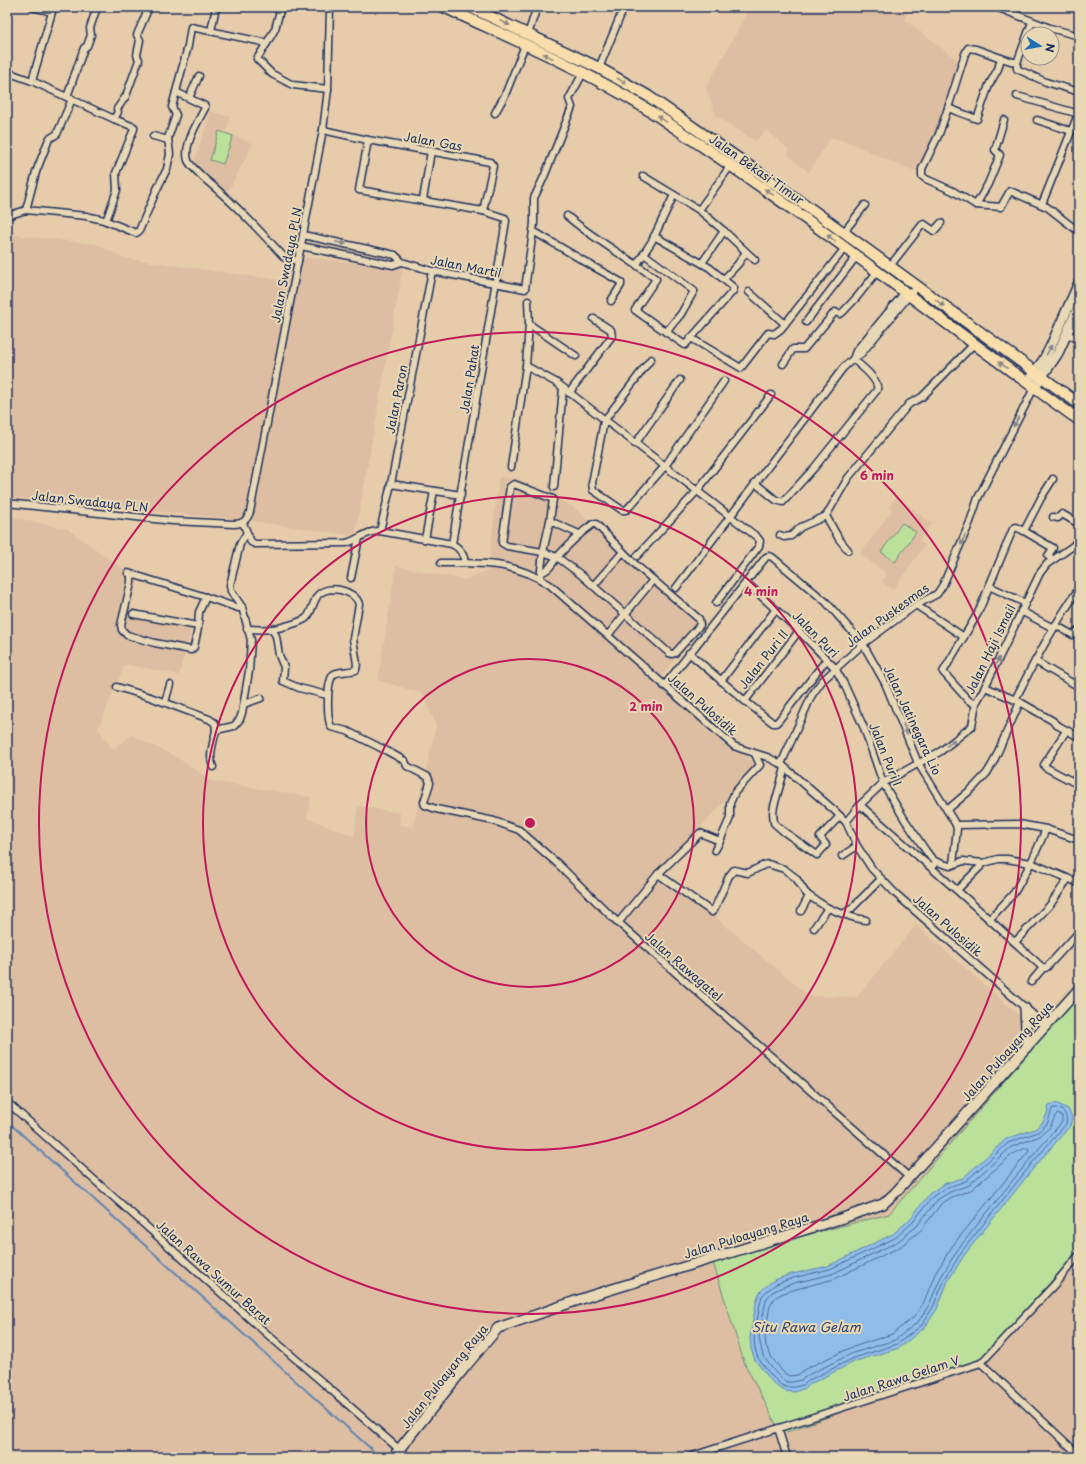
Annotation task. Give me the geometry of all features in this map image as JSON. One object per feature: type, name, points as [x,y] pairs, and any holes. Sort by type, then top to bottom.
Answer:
[{"type":"main road","name":"Jalan Bekasi Timur","points":[[444,7],[583,73],[642,106],[731,165],[1079,420]]},
{"type":"main road","name":"Jalan Bekasi Timur","points":[[470,7],[599,68],[625,82],[665,108],[844,232],[1079,404]]},
{"type":"street","points":[[32,7],[52,12],[32,81]]},
{"type":"street","points":[[26,210],[36,172],[49,139],[57,134],[70,98],[84,49],[87,46],[90,37],[90,28],[97,7]]},
{"type":"street","points":[[114,119],[118,112],[117,109],[128,90],[139,60],[137,55],[140,40],[137,35],[149,7]]},
{"type":"street","points":[[211,31],[216,7]]},
{"type":"street","points":[[280,7],[275,29],[257,60],[272,74],[297,86],[328,89]]},
{"type":"street","name":"Jalan Swadaya PLN","points":[[7,503],[173,521],[234,524],[242,523],[246,520],[250,512],[323,130],[328,89],[330,7]]},
{"type":"street","points":[[528,34],[537,7]]},
{"type":"street","points":[[599,68],[624,7]]},
{"type":"street","points":[[996,7],[1032,22],[1079,36]]},
{"type":"street","points":[[1017,66],[1032,22]]},
{"type":"street","points":[[7,220],[7,216],[26,210],[86,216],[106,221],[136,232],[139,231],[167,169],[170,154],[168,140],[176,115],[172,107],[191,28],[267,43]]},
{"type":"street","points":[[496,113],[505,95],[525,45]]},
{"type":"street","points":[[1079,92],[1046,82],[1001,58],[976,49],[968,48],[939,134],[922,169],[922,176],[926,179],[953,191],[976,205],[1001,207],[1010,191],[1042,204],[1079,230]]},
{"type":"street","points":[[948,108],[978,118],[989,85],[998,69],[1001,58]]},
{"type":"street","points":[[7,72],[32,81],[134,127],[116,173],[117,190],[106,221]]},
{"type":"street","points":[[583,73],[569,99],[572,107],[534,198],[533,231],[594,268],[621,282],[621,285],[611,301]]},
{"type":"street","points":[[189,98],[199,76]]},
{"type":"street","points":[[176,92],[204,106],[205,108],[198,120],[189,144],[188,160],[201,176],[226,196],[285,258],[298,261]]},
{"type":"street","points":[[1017,96],[1079,113],[1042,204]]},
{"type":"street","points":[[976,205],[988,184],[1000,155],[995,150],[1004,120]]},
{"type":"street","points":[[1037,120],[1071,131]]},
{"type":"street","name":"Jalan Gas","points":[[323,130],[368,140],[489,162],[492,164],[492,169],[483,211]]},
{"type":"street","points":[[154,136],[168,140]]},
{"type":"street","points":[[368,140],[359,190],[483,211]]},
{"type":"street","points":[[423,200],[431,151]]},
{"type":"street","points":[[699,210],[731,165]]},
{"type":"street","points":[[643,176],[699,210],[755,260]]},
{"type":"street","points":[[637,264],[654,236],[674,195]]},
{"type":"street","points":[[844,232],[866,205]]},
{"type":"street","name":"Jalan Pahat","points":[[452,544],[506,224],[505,218],[483,211]]},
{"type":"street","points":[[567,216],[586,232],[637,264],[656,280],[635,310],[685,345],[734,290],[734,287],[702,263],[654,236]]},
{"type":"street","points":[[890,266],[922,225],[924,224],[934,231],[941,223]]},
{"type":"street","name":"Jalan Martil","points":[[303,235],[395,255],[402,262],[432,271],[525,289],[533,231]]},
{"type":"street","points":[[702,263],[724,231]]},
{"type":"street","name":"Jalan Martil","points":[[301,246],[393,265],[402,262]]},
{"type":"street","points":[[691,338],[741,368],[768,333],[775,334],[785,324],[845,248]]},
{"type":"street","points":[[724,279],[738,264],[746,252]]},
{"type":"street","points":[[644,254],[694,291],[681,314],[666,332]]},
{"type":"street","points":[[806,322],[856,257]]},
{"type":"street","name":"Jalan Paron","points":[[380,531],[432,271]]},
{"type":"street","points":[[783,364],[793,349],[804,349],[835,312],[840,314],[843,312],[857,298],[877,272]]},
{"type":"street","points":[[1038,375],[1079,283]]},
{"type":"street","points":[[676,588],[843,368],[861,354],[906,293],[917,286]]},
{"type":"street","points":[[749,292],[785,324]]},
{"type":"street","points":[[511,467],[526,366],[529,324],[528,301]]},
{"type":"street","points":[[1031,385],[1058,353],[1079,306]]},
{"type":"street","points":[[569,393],[612,336],[612,330],[594,319]]},
{"type":"street","points":[[529,324],[576,356]]},
{"type":"street","points":[[1067,334],[1079,338]]},
{"type":"street","points":[[780,535],[784,538],[791,536],[804,526],[826,516],[848,478],[905,409],[913,401],[922,397],[974,344]]},
{"type":"street","points":[[650,359],[604,421],[592,483],[593,490],[618,508],[626,510],[665,466],[724,381]]},
{"type":"street","points":[[755,483],[776,500],[783,502],[814,468],[877,390],[878,386],[876,381],[853,359]]},
{"type":"street","points":[[526,366],[544,375],[563,388],[757,537],[760,541],[759,546],[716,603]]},
{"type":"street","points":[[635,444],[680,380]]},
{"type":"street","name":"Jalan Puskesmas","points":[[840,816],[819,838],[826,845],[817,856],[774,823],[774,806],[783,766],[812,695],[822,681],[835,668],[863,644],[916,605],[937,594],[943,585],[970,522],[978,498],[1031,385]]},
{"type":"street","points":[[554,487],[563,388]]},
{"type":"street","points":[[637,556],[697,491],[771,395]]},
{"type":"street","points":[[1024,531],[1041,498],[1053,479]]},
{"type":"street","points":[[390,484],[460,495]]},
{"type":"street","points":[[540,576],[540,566],[543,552],[550,520],[553,501],[551,498],[514,484],[510,487],[502,543],[507,546],[543,552],[557,557],[580,574],[669,653],[675,653],[700,625],[699,619],[653,580],[596,524],[593,524],[580,534],[557,557],[551,567],[540,576]]},
{"type":"street","points":[[426,539],[434,491]]},
{"type":"street","points":[[1053,517],[1058,518],[1062,514],[1079,524]]},
{"type":"street","points":[[826,516],[839,539],[848,550]]},
{"type":"street","points":[[550,520],[580,534]]},
{"type":"street","points":[[242,523],[251,542],[258,545],[346,543],[373,531],[380,531],[452,544],[459,549],[463,555],[465,563]]},
{"type":"street","points":[[975,704],[968,700],[943,672],[978,613],[1013,529],[1016,526],[1053,548],[1048,556],[1052,559]]},
{"type":"street","points":[[216,730],[230,728],[236,725],[240,719],[244,704],[252,650],[252,640],[247,629],[242,607],[231,590],[230,585],[240,544],[246,534]]},
{"type":"street","points":[[351,578],[359,538]]},
{"type":"street","name":"Jalan Haji Ismail","points":[[846,822],[860,805],[883,783],[940,751],[970,729],[973,722],[975,704],[985,687],[1040,573],[1052,559],[1068,550],[1079,538]]},
{"type":"street","points":[[593,586],[623,552]]},
{"type":"street","name":"Jalan Jatinegara Lio","points":[[746,582],[766,557],[772,557],[826,602],[863,644],[885,683],[918,763],[956,825]]},
{"type":"street","name":"Jalan Pulosidik","points":[[441,563],[493,564],[507,566],[540,576],[734,746],[767,757],[783,766],[840,816],[846,822],[857,846],[872,869],[881,879],[896,894],[1046,1026]]},
{"type":"street","points":[[206,597],[199,612],[198,628],[194,647],[191,650],[127,635],[122,630],[121,626],[131,584],[129,575],[206,597],[238,608],[242,607]]},
{"type":"street","points":[[608,635],[653,580]]},
{"type":"street","points":[[664,686],[746,582]]},
{"type":"street","name":"Jalan Puri","points":[[746,582],[799,631],[835,668]]},
{"type":"street","points":[[989,586],[1025,604]]},
{"type":"street","points":[[947,810],[987,774],[994,763],[1017,701],[1035,661],[1054,627],[1079,588]]},
{"type":"street","points":[[247,629],[272,629],[307,618],[315,600],[323,590],[327,589],[347,592],[352,594],[359,604],[353,639],[357,665],[356,670],[335,673],[332,676],[327,695],[299,688],[283,681],[284,667],[279,655],[276,636],[272,629]]},
{"type":"street","points":[[916,605],[964,637]]},
{"type":"street","points":[[721,681],[776,609]]},
{"type":"street","points":[[1021,611],[1073,635],[1079,630]]},
{"type":"street","points":[[134,614],[198,626]]},
{"type":"street","name":"Jalan Puri II","points":[[745,701],[799,631]]},
{"type":"street","points":[[689,653],[745,701],[772,722],[776,723],[827,659]]},
{"type":"street","points":[[1035,661],[1079,687]]},
{"type":"street","name":"Jalan Puri I","points":[[835,668],[845,686],[861,723],[883,783],[920,843],[932,859],[937,862]]},
{"type":"street","points":[[165,702],[170,685]]},
{"type":"street","points":[[116,687],[165,702],[209,719],[215,723],[216,730],[211,753],[213,767]]},
{"type":"street","points":[[985,687],[1017,701],[1079,737]]},
{"type":"street","name":"Jalan Rawagatel","points":[[327,695],[331,727],[347,731],[387,751],[405,761],[407,766],[430,778],[424,803],[428,806],[494,821],[519,830],[558,864],[618,923],[909,1177]]},
{"type":"street","points":[[244,704],[261,698]]},
{"type":"street","points":[[1066,730],[1044,765],[1045,767],[1079,785]]},
{"type":"street","points":[[715,850],[730,818],[730,803],[734,792],[760,765],[755,754]]},
{"type":"street","points":[[860,805],[1043,968]]},
{"type":"street","points":[[953,864],[957,829],[956,825],[1009,823],[1046,829],[1079,839]]},
{"type":"street","points":[[990,920],[1014,892],[1031,863],[1046,829]]},
{"type":"street","points":[[618,923],[658,874],[700,833],[720,841]]},
{"type":"street","points":[[913,852],[920,843]]},
{"type":"street","points":[[842,856],[857,846]]},
{"type":"street","points":[[932,868],[937,862],[950,866],[963,861],[984,863],[998,859],[1007,859],[1031,863],[1079,883]]},
{"type":"street","points":[[957,890],[984,863]]},
{"type":"street","points":[[658,874],[712,912],[729,876],[734,870],[748,873],[768,864],[784,869],[796,878],[809,896],[828,908],[843,914],[866,920]]},
{"type":"street","points":[[843,914],[851,909],[881,879]]},
{"type":"street","points":[[1015,942],[1050,905],[1068,879]]},
{"type":"street","points":[[801,911],[809,896]]},
{"type":"street","points":[[814,928],[828,908]]},
{"type":"street","points":[[1031,982],[1079,932]]},
{"type":"street","name":"Jalan Puloayang Raya","points":[[393,1457],[498,1328],[590,1296],[883,1204],[1079,989]]},
{"type":"street","points":[[1025,1008],[1027,1047]]},
{"type":"street","name":"Jalan Rawa Sumur Barat","points":[[7,1102],[267,1334],[408,1457]]},
{"type":"street","name":"Jalan Rawa Gelam V","points":[[689,1457],[981,1364],[1054,1285],[1079,1255]]},
{"type":"street","points":[[981,1364],[1079,1455]]},
{"type":"street","points":[[778,1428],[787,1457]]},
{"type":"shaded area","points":[[750,7],[909,7],[905,20],[963,64],[946,124],[937,149],[919,174],[850,143],[831,137],[809,173],[789,156],[788,149],[767,130],[755,141],[716,116],[706,88]]},
{"type":"shaded area","points":[[211,111],[230,117],[226,132],[253,144],[230,188],[224,194],[193,166]]},
{"type":"shaded area","points":[[7,234],[96,244],[124,258],[286,281],[291,256],[403,268],[355,536],[236,519],[7,497]]},
{"type":"shaded area","points":[[499,477],[518,479],[573,507],[702,623],[657,682],[757,765],[661,871],[809,996],[857,997],[916,925],[1035,1029],[1079,977],[1079,1457],[7,1457],[7,516],[67,529],[138,579],[130,609],[193,622],[179,675],[125,664],[98,729],[113,749],[132,735],[178,758],[212,781],[311,797],[307,818],[354,836],[358,806],[400,813],[399,825],[413,827],[436,726],[423,694],[378,680],[396,566],[464,580],[488,570]]},
{"type":"shaded area","points":[[896,497],[932,523],[919,541],[925,545],[893,590],[882,582],[887,574],[860,554],[892,510],[889,507]]},
{"type":"green space","points":[[219,131],[233,136],[223,164],[210,160]]},
{"type":"green space","points":[[902,523],[916,532],[895,562],[881,552]]},
{"type":"green space","points":[[1079,995],[1079,1250],[979,1362],[781,1434],[744,1362],[712,1259],[889,1214]]},
{"type":"water","name":"Situ Rawa Gelam","points":[[1056,1103],[1068,1109],[1072,1117],[1070,1126],[1036,1165],[965,1254],[948,1281],[937,1309],[925,1327],[899,1348],[856,1361],[795,1392],[785,1391],[773,1383],[755,1360],[751,1349],[750,1338],[756,1303],[759,1293],[765,1287],[774,1280],[792,1274],[828,1266],[893,1234],[910,1219],[930,1193],[946,1183],[963,1178],[1006,1139],[1035,1129],[1043,1122],[1049,1105]]},
{"type":"waterway","points":[[7,1121],[380,1457]]}]
